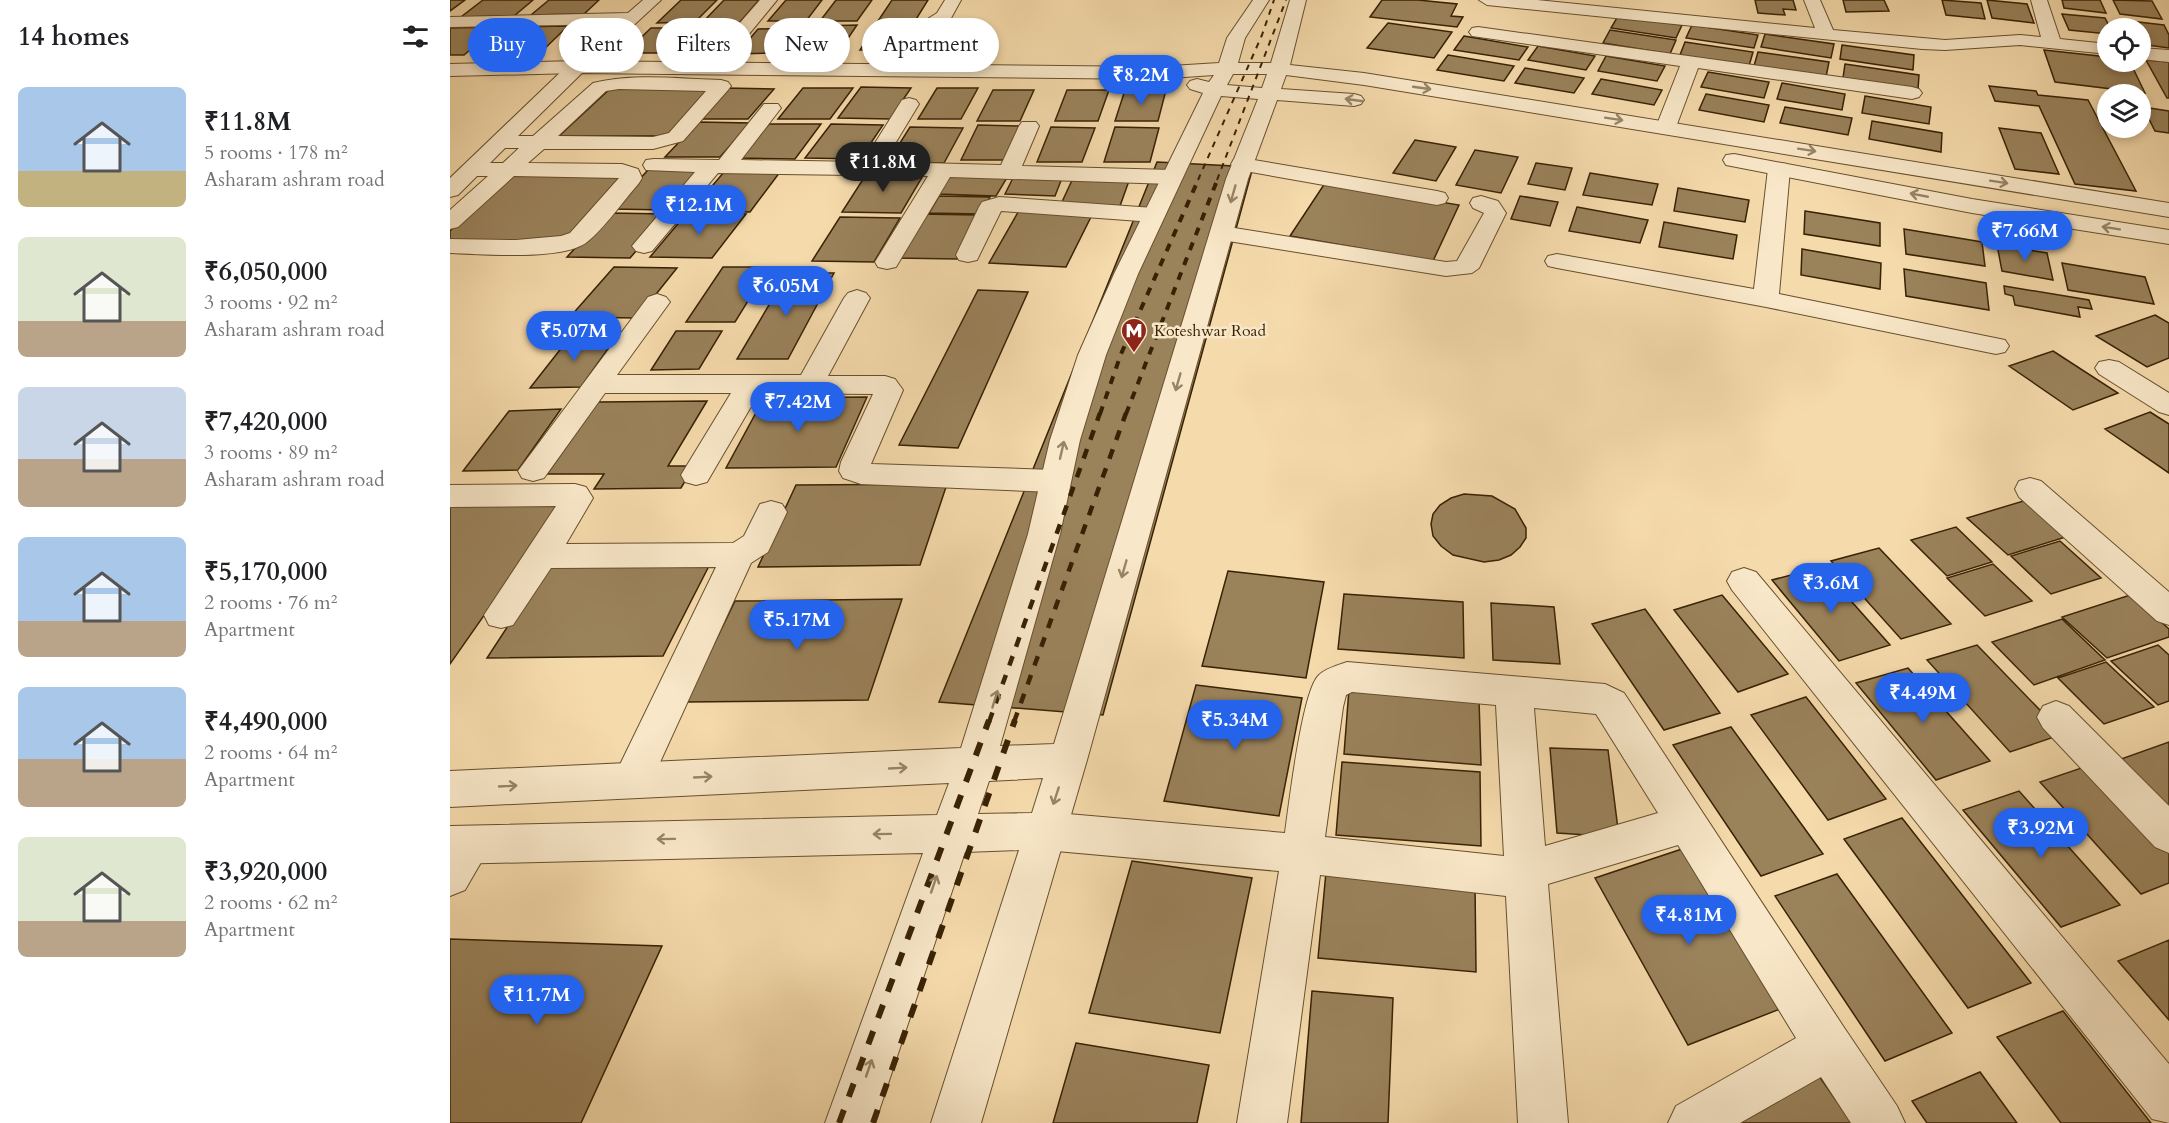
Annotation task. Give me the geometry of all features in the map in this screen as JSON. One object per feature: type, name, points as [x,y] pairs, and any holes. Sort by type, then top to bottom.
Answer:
[{"type":"street","points":[[632,18],[653,0]]},
{"type":"street","points":[[752,20],[769,0]]},
{"type":"street","points":[[940,18],[944,16],[953,0]]},
{"type":"street","points":[[850,1123],[975,765],[1044,534],[1065,440],[1092,355],[1126,274],[1221,79],[1236,38],[1261,0]]},
{"type":"street","points":[[956,1123],[1068,760],[1242,164],[1273,81],[1298,0]]},
{"type":"street","points":[[1487,0],[1945,45],[2020,40],[2097,48]]},
{"type":"street","points":[[1812,0],[1826,34]]},
{"type":"street","points":[[2039,0],[2052,42]]},
{"type":"street","points":[[450,22],[559,20]]},
{"type":"street","points":[[1478,32],[1912,93]]},
{"type":"street","points":[[2151,54],[2169,56]]},
{"type":"street","points":[[1666,127],[1691,62]]},
{"type":"street","points":[[450,70],[559,67]]},
{"type":"street","points":[[752,68],[862,70]]},
{"type":"street","points":[[999,71],[1155,73],[1221,79],[1437,90],[2169,210]]},
{"type":"street","points":[[450,189],[572,72]]},
{"type":"street","points":[[1273,81],[1333,97],[1377,104]]},
{"type":"street","points":[[450,222],[511,170],[540,143],[600,87],[619,83],[721,86],[676,137],[667,141],[653,143],[540,143],[498,142]]},
{"type":"street","points":[[869,169],[909,104]]},
{"type":"street","points":[[644,246],[771,108]]},
{"type":"street","points":[[1466,116],[1711,156],[1972,206],[2169,237]]},
{"type":"street","points":[[1009,172],[1029,126]]},
{"type":"street","points":[[1242,164],[1437,198]]},
{"type":"street","points":[[654,165],[1172,177]]},
{"type":"street","points":[[450,246],[554,245],[572,241],[578,238],[631,178],[630,174],[622,171],[471,169]]},
{"type":"street","points":[[1766,299],[1779,169]]},
{"type":"street","points":[[887,262],[943,170]]},
{"type":"street","points":[[1222,233],[1446,269],[1463,268],[1470,263],[1495,213],[1490,206],[1481,203]]},
{"type":"street","points":[[968,255],[990,207],[999,204],[1154,215]]},
{"type":"street","points":[[1557,261],[1766,299],[1996,346]]},
{"type":"street","points":[[810,384],[857,298]]},
{"type":"street","points":[[533,471],[657,302]]},
{"type":"street","points":[[2109,368],[2169,406]]},
{"type":"street","points":[[598,384],[872,384],[885,386],[889,390],[854,471],[861,474],[1055,481]]},
{"type":"street","points":[[696,475],[750,385]]},
{"type":"street","points":[[2030,489],[2169,612]]},
{"type":"street","points":[[450,496],[575,495],[577,498],[542,556],[501,615]]},
{"type":"street","points":[[542,556],[738,555],[757,544],[771,512]]},
{"type":"street","points":[[632,781],[738,555]]},
{"type":"street","points":[[1744,581],[2169,1102]]},
{"type":"street","points":[[1262,1123],[1324,707],[1331,686],[1347,677],[1605,699],[1611,704],[1828,1046],[1880,1123]]},
{"type":"street","points":[[1514,691],[1544,1123]]},
{"type":"street","points":[[2056,717],[2169,834]]},
{"type":"street","points":[[450,789],[1068,760]]},
{"type":"street","points":[[457,855],[952,832],[1046,831],[1526,875],[1686,824]]},
{"type":"street","points":[[1692,1123],[1828,1046]]},
{"type":"building","points":[[450,0],[465,0],[450,11]]},
{"type":"building","points":[[483,0],[533,0],[514,16],[461,17]]},
{"type":"building","points":[[549,0],[599,0],[584,14],[531,15]]},
{"type":"building","points":[[681,0],[717,0],[699,18],[662,18]]},
{"type":"building","points":[[724,0],[759,0],[743,18],[707,18]]},
{"type":"building","points":[[786,0],[822,0],[808,18],[771,18]]},
{"type":"building","points":[[836,0],[872,0],[857,21],[850,21],[850,18],[822,18]]},
{"type":"building","points":[[892,0],[928,0],[917,18],[880,18]]},
{"type":"building","points":[[1382,0],[1418,0],[1457,4],[1451,16],[1463,17],[1457,27],[1370,17]]},
{"type":"building","points":[[1755,0],[1793,0],[1796,10],[1783,9],[1785,15],[1758,13]]},
{"type":"building","points":[[1843,0],[1884,0],[1889,11],[1846,12]]},
{"type":"building","points":[[1942,0],[1981,3],[1985,19],[1946,15]]},
{"type":"building","points":[[1987,0],[2027,4],[2034,23],[1992,18]]},
{"type":"building","points":[[2062,0],[2100,0],[2106,13],[2064,8]]},
{"type":"building","points":[[2113,0],[2152,1],[2162,19],[2120,14]]},
{"type":"building","points":[[2062,14],[2105,18],[2097,18],[2097,33],[2069,30]]},
{"type":"building","points":[[1618,16],[1682,25],[1676,38],[1611,28]]},
{"type":"building","points":[[1388,23],[1452,32],[1434,58],[1367,48]]},
{"type":"building","points":[[2151,23],[2164,25],[2169,35],[2169,48],[2151,46]]},
{"type":"building","points":[[850,25],[857,25],[850,35]]},
{"type":"building","points":[[1692,25],[1758,35],[1754,48],[1686,38]]},
{"type":"building","points":[[547,26],[559,26],[559,35],[547,46]]},
{"type":"building","points":[[450,28],[468,28],[468,52],[464,55],[450,55]]},
{"type":"building","points":[[651,28],[656,28],[656,53],[644,53],[644,35]]},
{"type":"building","points":[[758,29],[764,29],[764,53],[752,54],[752,36]]},
{"type":"building","points":[[1610,30],[1676,40],[1670,54],[1603,43]]},
{"type":"building","points":[[1765,34],[1834,44],[1831,58],[1761,47]]},
{"type":"building","points":[[1464,36],[1528,47],[1519,60],[1454,50]]},
{"type":"building","points":[[1685,42],[1753,52],[1749,66],[1680,55]]},
{"type":"building","points":[[1842,45],[1914,55],[1913,70],[1840,59]]},
{"type":"building","points":[[1538,46],[1595,56],[1586,70],[1528,60]]},
{"type":"building","points":[[2044,50],[2097,56],[2097,72],[2135,72],[2141,84],[2097,84],[2097,87],[2055,82]]},
{"type":"building","points":[[1758,52],[1829,62],[1826,77],[1754,66]]},
{"type":"building","points":[[1448,55],[1514,66],[1504,81],[1437,70]]},
{"type":"building","points":[[1606,56],[1665,66],[1657,81],[1598,71]]},
{"type":"building","points":[[2151,60],[2169,62],[2169,98],[2151,69]]},
{"type":"building","points":[[1845,64],[1919,75],[1918,90],[1843,78]]},
{"type":"building","points":[[1525,68],[1584,78],[1574,93],[1515,83]]},
{"type":"building","points":[[1708,72],[1769,82],[1764,98],[1701,87]]},
{"type":"building","points":[[1601,79],[1662,90],[1654,105],[1592,94]]},
{"type":"building","points":[[1782,83],[1845,94],[1842,110],[1777,99]]},
{"type":"building","points":[[1989,86],[2036,91],[2038,95],[2088,100],[2097,117],[2097,138],[2108,138],[2136,191],[2075,184],[2039,106],[1995,101]]},
{"type":"building","points":[[612,87],[714,87],[669,136],[559,136]]},
{"type":"building","points":[[861,87],[911,88],[890,119],[838,118]]},
{"type":"building","points":[[725,88],[774,89],[748,119],[696,119]]},
{"type":"building","points":[[803,88],[853,88],[830,119],[778,119]]},
{"type":"building","points":[[937,88],[978,88],[961,119],[918,119]]},
{"type":"building","points":[[993,90],[1034,90],[1020,121],[977,121]]},
{"type":"building","points":[[1067,90],[1109,90],[1098,121],[1055,121]]},
{"type":"building","points":[[1125,90],[1166,90],[1158,121],[1115,121]]},
{"type":"building","points":[[1706,94],[1769,105],[1764,122],[1699,110]]},
{"type":"building","points":[[1865,96],[1931,107],[1929,124],[1862,113]]},
{"type":"building","points":[[1785,107],[1852,118],[1848,135],[1780,123]]},
{"type":"building","points":[[2151,108],[2169,111],[2169,133],[2155,131],[2151,123]]},
{"type":"building","points":[[1872,121],[1942,133],[1941,152],[1869,139]]},
{"type":"building","points":[[698,122],[750,123],[720,157],[665,157]]},
{"type":"building","points":[[769,124],[821,124],[795,159],[740,158]]},
{"type":"building","points":[[831,124],[883,125],[860,159],[805,158]]},
{"type":"building","points":[[978,125],[1022,126],[1006,160],[961,160]]},
{"type":"building","points":[[910,127],[963,128],[944,163],[888,162]]},
{"type":"building","points":[[1051,127],[1095,128],[1082,162],[1037,162]]},
{"type":"building","points":[[1115,127],[1159,128],[1150,162],[1104,162]]},
{"type":"building","points":[[1999,128],[2041,133],[2059,174],[2015,169]]},
{"type":"building","points":[[1415,140],[1456,147],[1436,181],[1393,173]]},
{"type":"building","points":[[1475,150],[1518,157],[1501,193],[1456,185]]},
{"type":"building","name":"Koteshwar Road","points":[[1157,162],[1253,167],[1103,715],[939,702]]},
{"type":"building","points":[[1536,163],[1572,168],[1565,190],[1528,184]]},
{"type":"building","points":[[648,170],[704,171],[670,210],[612,209]]},
{"type":"building","points":[[724,172],[780,172],[750,212],[691,211]]},
{"type":"building","points":[[867,173],[924,174],[901,213],[842,212]]},
{"type":"building","points":[[1590,173],[1658,184],[1652,205],[1583,195]]},
{"type":"building","points":[[951,174],[1008,176],[996,196],[938,194]]},
{"type":"building","points":[[508,176],[624,176],[565,241],[450,241],[450,231]]},
{"type":"building","points":[[1074,176],[1130,178],[1120,206],[1061,204]]},
{"type":"building","points":[[1013,178],[1062,178],[1055,196],[1005,194]]},
{"type":"building","points":[[1325,183],[1459,205],[1433,261],[1290,236]]},
{"type":"building","points":[[1678,188],[1749,200],[1745,222],[1674,211]]},
{"type":"building","points":[[939,196],[990,197],[981,214],[929,213]]},
{"type":"building","points":[[1520,196],[1558,202],[1550,226],[1511,219]]},
{"type":"building","points":[[1021,207],[1094,211],[1066,267],[989,263]]},
{"type":"building","points":[[1577,207],[1648,220],[1640,243],[1569,231]]},
{"type":"building","points":[[1805,211],[1880,223],[1880,246],[1804,234]]},
{"type":"building","points":[[608,213],[668,214],[630,258],[567,257]]},
{"type":"building","points":[[687,213],[746,214],[712,258],[650,257]]},
{"type":"building","points":[[918,214],[977,215],[957,259],[894,258]]},
{"type":"building","points":[[840,217],[900,218],[874,262],[812,261]]},
{"type":"building","points":[[1664,222],[1737,235],[1733,259],[1659,247]]},
{"type":"building","points":[[1904,229],[1982,242],[1985,266],[1906,254]]},
{"type":"building","points":[[1997,245],[2047,253],[2053,280],[2002,271]]},
{"type":"building","points":[[1802,249],[1881,263],[1880,289],[1801,275]]},
{"type":"building","points":[[2062,263],[2145,277],[2154,304],[2068,290]]},
{"type":"building","points":[[614,267],[677,268],[637,318],[570,317]]},
{"type":"building","points":[[723,267],[769,267],[735,322],[686,322]]},
{"type":"building","points":[[1904,269],[1986,283],[1989,310],[1906,296]]},
{"type":"building","points":[[788,273],[834,273],[788,359],[737,359]]},
{"type":"building","points":[[2004,286],[2089,300],[2092,309],[2078,307],[2080,317],[2015,305],[2013,296],[2005,294]]},
{"type":"building","points":[[978,290],[1028,292],[958,448],[899,445]]},
{"type":"building","points":[[2155,315],[2169,323],[2169,358],[2147,367],[2096,336]]},
{"type":"building","points":[[676,331],[722,331],[699,369],[651,370]]},
{"type":"building","points":[[617,336],[581,387],[530,388],[570,337]]},
{"type":"building","points":[[2053,351],[2118,393],[2073,410],[2009,366]]},
{"type":"building","points":[[867,397],[836,467],[726,468],[764,398]]},
{"type":"building","points":[[707,401],[668,466],[694,466],[681,488],[594,489],[604,474],[547,474],[598,402]]},
{"type":"building","points":[[561,409],[518,470],[463,471],[509,411]]},
{"type":"building","points":[[2150,412],[2169,424],[2169,473],[2105,429]]},
{"type":"building","points":[[947,484],[920,565],[758,567],[796,485]]},
{"type":"building","points":[[1464,494],[1492,496],[1515,509],[1526,528],[1526,538],[1520,547],[1511,555],[1499,560],[1484,562],[1453,555],[1441,546],[1433,536],[1431,524],[1433,514],[1440,505]]},
{"type":"building","points":[[2030,499],[2072,535],[2008,555],[1967,518]]},
{"type":"building","points":[[450,504],[562,504],[450,664]]},
{"type":"building","points":[[1956,527],[1992,562],[1947,576],[1911,540]]},
{"type":"building","points":[[2060,541],[2101,578],[2051,594],[2011,556]]},
{"type":"building","points":[[1879,548],[1951,624],[1901,639],[1831,561]]},
{"type":"building","points":[[711,562],[663,656],[487,658],[549,563]]},
{"type":"building","points":[[1993,564],[2032,601],[1985,616],[1947,578]]},
{"type":"building","points":[[1821,567],[1890,645],[1839,661],[1772,580]]},
{"type":"building","points":[[1228,571],[1324,582],[1306,678],[1202,666]]},
{"type":"building","points":[[1344,594],[1463,602],[1464,658],[1338,649]]},
{"type":"building","points":[[1722,595],[1788,674],[1738,692],[1674,610]]},
{"type":"building","points":[[2130,595],[2169,629],[2169,637],[2107,658],[2062,617]]},
{"type":"building","points":[[902,599],[868,700],[686,702],[735,601]]},
{"type":"building","points":[[1491,603],[1554,607],[1560,664],[1493,660]]},
{"type":"building","points":[[1645,609],[1720,713],[1664,730],[1592,624]]},
{"type":"building","points":[[2062,619],[2105,660],[2034,685],[1992,642]]},
{"type":"building","points":[[1977,645],[2063,734],[2010,752],[1927,660]]},
{"type":"building","points":[[2158,645],[2169,655],[2169,701],[2158,705],[2111,661]]},
{"type":"building","points":[[2106,662],[2154,707],[2104,724],[2058,678]]},
{"type":"building","points":[[1908,668],[1990,761],[1936,780],[1856,683]]},
{"type":"building","points":[[1196,685],[1302,698],[1279,816],[1164,801]]},
{"type":"building","points":[[1349,689],[1479,699],[1481,765],[1344,754]]},
{"type":"building","points":[[1806,697],[1886,799],[1828,820],[1751,715]]},
{"type":"building","points":[[1731,727],[1823,854],[1761,876],[1673,745]]},
{"type":"building","points":[[2169,742],[2169,811],[2110,763]]},
{"type":"building","points":[[1550,748],[1608,750],[1619,837],[1557,833]]},
{"type":"building","points":[[1342,762],[1480,772],[1481,846],[1336,835]]},
{"type":"building","points":[[2093,764],[2169,843],[2169,883],[2141,894],[2040,782]]},
{"type":"building","points":[[2019,791],[2120,905],[2061,927],[1963,810]]},
{"type":"building","points":[[1902,818],[2031,983],[1968,1008],[1844,839]]},
{"type":"building","points":[[1685,848],[1785,1007],[1688,1045],[1595,878]]},
{"type":"building","points":[[1132,861],[1252,878],[1220,1033],[1089,1013]]},
{"type":"building","points":[[1326,872],[1475,884],[1476,972],[1318,958]]},
{"type":"building","points":[[1837,874],[1952,1033],[1885,1061],[1775,896]]},
{"type":"building","points":[[450,939],[662,946],[581,1123],[450,1123]]},
{"type":"building","points":[[2169,940],[2169,1020],[2118,961]]},
{"type":"building","points":[[1312,991],[1393,998],[1388,1123],[1301,1123]]},
{"type":"building","points":[[2063,1011],[2151,1123],[2061,1123],[1997,1037]]},
{"type":"building","points":[[1076,1043],[1209,1065],[1197,1123],[1053,1123]]},
{"type":"building","points":[[1980,1072],[2017,1123],[1927,1123],[1912,1101]]},
{"type":"building","points":[[1819,1076],[1852,1123],[1733,1123]]},
{"type":"railway","points":[[1198,180],[1262,35],[1274,0]]},
{"type":"railway","points":[[1217,180],[1286,0]]},
{"type":"railway","points":[[1100,414],[1121,354],[1199,178]]},
{"type":"railway","points":[[1126,414],[1218,178]]},
{"type":"railway","points":[[989,722],[1100,413]]},
{"type":"railway","points":[[1014,722],[1126,413]]},
{"type":"railway","points":[[839,1123],[989,720]]},
{"type":"railway","points":[[873,1123],[1015,720]]},
{"type":"place","name":"Koteshwar Road","points":[[1134,354]]}]
